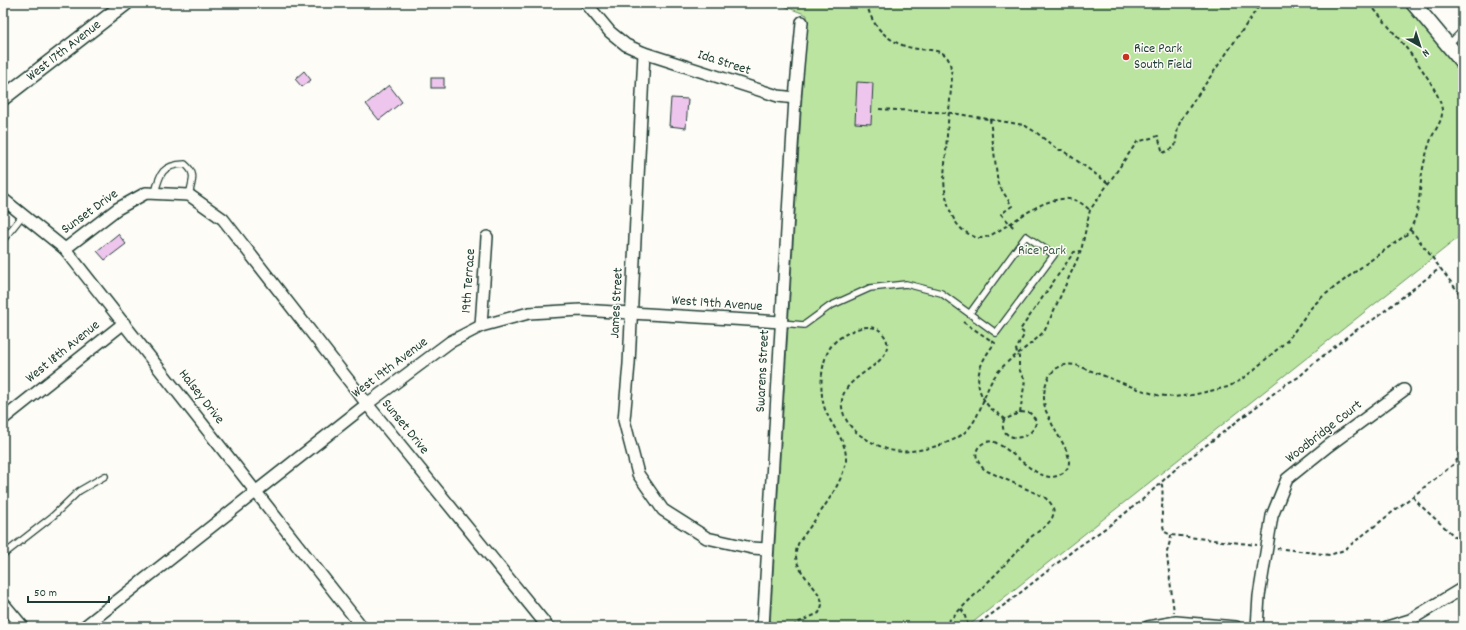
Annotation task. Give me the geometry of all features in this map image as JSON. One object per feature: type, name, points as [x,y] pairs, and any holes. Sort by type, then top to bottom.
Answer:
[{"type":"street","name":"West 17th Avenue","points":[[3,98],[126,3]]},
{"type":"street","points":[[586,3],[610,32],[626,45],[644,53]]},
{"type":"street","points":[[1414,3],[1463,63]]},
{"type":"street","name":"Swarens Street","points":[[763,627],[795,98],[802,22]]},
{"type":"street","name":"Ida Street","points":[[644,53],[778,96],[795,98]]},
{"type":"street","name":"James Street","points":[[644,53],[632,313],[624,420],[638,474],[663,510],[707,538],[752,548],[767,549]]},
{"type":"street","name":"Sunset Drive","points":[[65,249],[117,208],[146,193],[189,195],[222,219],[367,404],[548,627]]},
{"type":"street","name":"Halsey Drive","points":[[3,199],[65,249],[362,627]]},
{"type":"street","name":"19th Terrace","points":[[481,326],[487,237]]},
{"type":"street","name":"West 19th Avenue","points":[[84,627],[367,404],[450,342],[481,326],[530,313],[581,310],[781,322]]},
{"type":"street","name":"West 18th Avenue","points":[[3,419],[124,323]]},
{"type":"street","name":"Woodbridge Court","points":[[1257,627],[1260,589],[1272,516],[1287,479],[1328,446],[1404,390]]},
{"type":"street","points":[[1387,627],[1410,620],[1463,588]]},
{"type":"street","points":[[3,603],[22,627]]},
{"type":"street","points":[[1148,627],[1176,622],[1236,627]]},
{"type":"lane","points":[[1448,45],[1463,30]]},
{"type":"lane","points":[[155,193],[159,176],[169,166],[185,164],[192,170],[193,177],[189,195]]},
{"type":"lane","points":[[3,240],[23,215]]},
{"type":"lane","points":[[781,322],[804,324],[830,306],[870,288],[906,284],[941,293],[996,333],[1054,255],[1026,236],[970,313]]},
{"type":"lane","points":[[3,555],[53,516],[79,491],[105,476]]},
{"type":"path","points":[[867,3],[871,18],[886,36],[905,46],[916,49],[936,51],[945,55],[951,65],[952,77],[950,113],[944,178],[945,190],[952,214],[961,228],[974,237],[981,238],[989,236],[1010,224],[1031,209],[1051,202],[1073,200],[1080,202],[1090,210]]},
{"type":"path","points":[[793,627],[797,623],[819,613],[821,608],[822,603],[820,597],[800,570],[796,550],[799,542],[839,481],[846,460],[844,444],[827,414],[822,400],[824,362],[832,345],[846,334],[872,326],[877,328],[887,341],[885,355],[852,382],[844,396],[842,404],[844,416],[853,429],[870,441],[884,448],[898,451],[910,451],[936,445],[955,439],[964,434],[977,418],[988,388],[994,377],[1002,367],[1039,338],[1045,330],[1081,251],[1090,210],[1108,183],[1137,142],[1158,136],[1163,153],[1175,147],[1178,127],[1182,118],[1260,3]]},
{"type":"path","points":[[943,627],[1030,538],[1048,524],[1054,513],[1051,502],[985,470],[977,460],[976,455],[982,444],[992,441],[1003,446],[1028,466],[1044,476],[1055,476],[1065,472],[1068,468],[1068,456],[1045,409],[1044,403],[1044,393],[1047,380],[1056,368],[1068,364],[1076,365],[1135,388],[1157,395],[1174,397],[1192,395],[1228,387],[1250,373],[1288,340],[1311,308],[1322,297],[1406,235],[1410,230],[1416,219],[1427,150],[1430,140],[1441,120],[1443,109],[1438,97],[1423,72],[1369,3]]},
{"type":"path","points":[[879,109],[950,113],[1024,125],[1037,133],[1058,150],[1062,150],[1108,183]]},
{"type":"path","points":[[990,119],[998,184],[1012,206],[1001,214],[1015,229]]},
{"type":"path","points":[[1410,230],[1463,298]]},
{"type":"path","points":[[1020,413],[1025,380],[1019,369],[1019,357],[1016,348],[1024,334],[1020,330],[1074,252],[1081,251]]},
{"type":"path","points":[[974,627],[1015,597],[1075,549],[1110,525],[1142,500],[1179,466],[1286,384],[1299,377],[1353,332],[1374,319],[1440,268]]},
{"type":"path","points":[[963,322],[995,343],[984,357],[978,374],[979,388],[992,409],[1005,419]]},
{"type":"path","points":[[1020,413],[1030,413],[1035,419],[1036,423],[1033,430],[1024,437],[1013,437],[1007,434],[1002,426],[1005,419],[1020,413]]},
{"type":"path","points":[[1274,548],[1335,554],[1349,547],[1457,460],[1460,446],[1463,442]]},
{"type":"path","points":[[1161,484],[1163,501],[1163,527],[1165,532],[1171,535],[1258,546]]},
{"type":"path","points":[[1413,496],[1426,511],[1463,544]]},
{"type":"path","points":[[1171,535],[1166,556],[1174,614]]},
{"type":"path","points":[[961,609],[964,612],[966,621],[970,627]]},
{"type":"green space","name":"Rice Park","points":[[776,3],[1405,3],[1463,73],[1463,234],[967,627],[770,627],[807,15]]},
{"type":"building","points":[[304,71],[311,80],[302,87],[295,79]]},
{"type":"building","points":[[431,78],[444,78],[444,88],[431,88]]},
{"type":"building","points":[[857,82],[873,83],[871,124],[855,123]]},
{"type":"building","points":[[389,85],[402,102],[379,120],[366,104]]},
{"type":"building","points":[[671,98],[688,99],[686,128],[669,126]]},
{"type":"building","points":[[118,234],[126,244],[105,260],[97,251]]},
{"type":"place","name":"Rice Park South Field","points":[[1126,57]]}]
